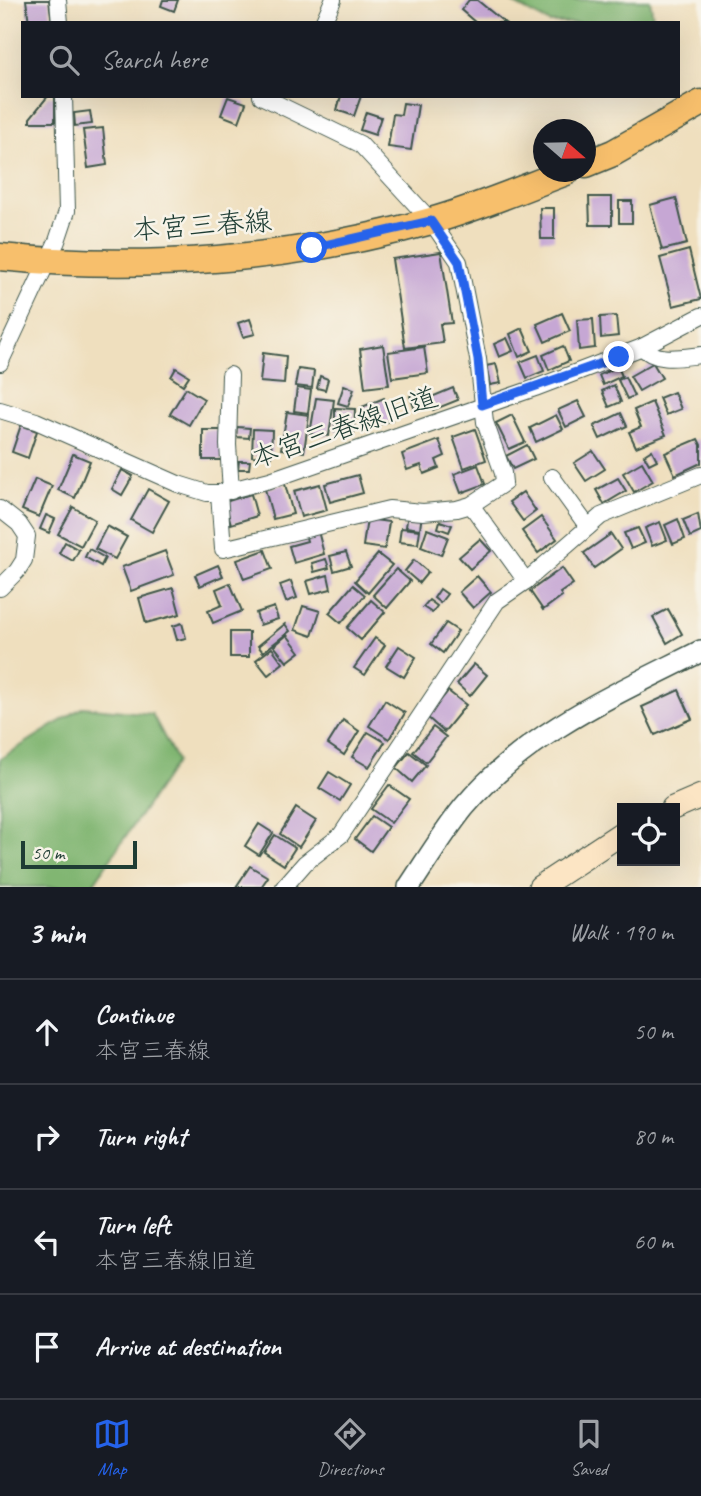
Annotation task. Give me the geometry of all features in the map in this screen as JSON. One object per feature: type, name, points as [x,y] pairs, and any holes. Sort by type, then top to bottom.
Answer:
[{"type":"main road","points":[[596,160],[701,103]]},
{"type":"main road","name":"本宮三春線","points":[[0,257],[48,262],[136,263],[312,248],[431,221],[538,182]]},
{"type":"main road","points":[[680,805],[701,796]]},
{"type":"main road","points":[[540,887],[617,836]]},
{"type":"street","points":[[58,0],[60,21]]},
{"type":"street","points":[[324,21],[333,0]]},
{"type":"street","points":[[0,363],[48,262],[66,211],[64,98]]},
{"type":"street","points":[[230,375],[223,550],[389,509],[423,512],[457,509],[471,505],[504,483],[485,422],[478,359],[459,262],[431,221],[360,144],[279,100]]},
{"type":"street","name":"本宮三春線旧道","points":[[0,411],[36,421],[178,484],[207,493],[225,492],[282,476],[535,388],[642,347],[701,316]]},
{"type":"street","points":[[642,347],[648,353],[658,356],[701,355]]},
{"type":"street","points":[[284,887],[305,863],[341,835],[498,601],[526,581],[601,516],[701,475]]},
{"type":"street","points":[[552,477],[588,527]]},
{"type":"street","points":[[471,505],[526,581]]},
{"type":"street","points":[[0,509],[19,524],[27,536],[24,560],[0,588]]},
{"type":"street","points":[[409,887],[464,807],[519,753],[586,710],[701,651]]},
{"type":"green space","points":[[507,0],[650,0],[654,21],[546,21]]},
{"type":"green space","points":[[83,707],[152,714],[177,761],[91,887],[0,887],[0,759]]},
{"type":"building","points":[[26,0],[49,0],[52,21],[29,21]]},
{"type":"building","points":[[163,0],[178,0],[174,11],[161,6]]},
{"type":"building","points":[[469,0],[477,0],[503,21],[474,21],[461,10]]},
{"type":"building","points":[[46,98],[55,98],[55,122],[30,122],[30,118]]},
{"type":"building","points":[[228,98],[246,103],[239,122],[221,115]]},
{"type":"building","points":[[340,98],[360,98],[354,116],[337,110]]},
{"type":"building","points":[[403,103],[418,105],[411,150],[388,147],[393,114],[401,115]]},
{"type":"building","points":[[90,111],[92,124],[75,126],[74,113]]},
{"type":"building","points":[[366,112],[381,117],[375,135],[360,130]]},
{"type":"building","points":[[103,128],[107,165],[88,168],[83,130]]},
{"type":"building","points":[[589,197],[612,197],[612,225],[590,225]]},
{"type":"building","points":[[676,198],[687,244],[662,250],[650,205]]},
{"type":"building","points":[[619,201],[632,201],[632,223],[619,223]]},
{"type":"building","points":[[540,208],[554,208],[554,239],[541,239]]},
{"type":"building","points":[[689,250],[701,299],[673,306],[660,258]]},
{"type":"building","points":[[441,252],[452,323],[440,324],[443,343],[405,348],[392,259]]},
{"type":"building","points":[[562,313],[570,331],[545,342],[537,324]]},
{"type":"building","points":[[616,316],[618,336],[601,338],[600,317]]},
{"type":"building","points":[[250,319],[255,334],[243,337],[238,323]]},
{"type":"building","points":[[593,319],[595,348],[579,350],[577,320]]},
{"type":"building","points":[[522,328],[532,351],[519,357],[510,334]]},
{"type":"building","points":[[507,338],[513,351],[499,357],[494,344]]},
{"type":"building","points":[[383,345],[389,385],[365,388],[360,349]]},
{"type":"building","points":[[563,346],[569,361],[549,370],[543,355]]},
{"type":"building","points":[[424,347],[428,373],[392,378],[388,352]]},
{"type":"building","points":[[263,353],[286,356],[284,384],[260,382]]},
{"type":"building","points":[[538,355],[544,371],[527,378],[520,362]]},
{"type":"building","points":[[653,363],[662,378],[639,391],[630,376]]},
{"type":"building","points":[[496,364],[501,383],[490,385],[486,366]]},
{"type":"building","points":[[618,367],[622,376],[603,385],[599,375]]},
{"type":"building","points":[[176,368],[189,376],[183,385],[171,377]]},
{"type":"building","points":[[298,369],[314,371],[312,388],[295,386]]},
{"type":"building","points":[[320,376],[328,379],[325,390],[317,388]]},
{"type":"building","points":[[625,377],[634,396],[627,399],[618,380]]},
{"type":"building","points":[[344,385],[354,389],[348,406],[338,403]]},
{"type":"building","points":[[614,385],[621,402],[609,407],[602,391]]},
{"type":"building","points":[[186,388],[204,399],[189,425],[170,414]]},
{"type":"building","points":[[297,388],[311,390],[308,413],[294,411]]},
{"type":"building","points":[[453,388],[458,400],[433,410],[429,398]]},
{"type":"building","points":[[424,391],[429,405],[415,410],[410,396]]},
{"type":"building","points":[[674,392],[681,409],[666,415],[659,398]]},
{"type":"building","points":[[316,398],[334,400],[329,436],[310,434]]},
{"type":"building","points":[[384,398],[392,420],[370,428],[362,407]]},
{"type":"building","points":[[578,401],[586,417],[566,427],[558,410]]},
{"type":"building","points":[[652,402],[666,435],[636,447],[629,432],[641,427],[634,410]]},
{"type":"building","points":[[335,408],[355,409],[354,433],[335,432]]},
{"type":"building","points":[[287,412],[309,415],[304,452],[281,449]]},
{"type":"building","points":[[621,413],[627,426],[600,439],[594,426]]},
{"type":"building","points":[[512,415],[525,442],[509,449],[496,423]]},
{"type":"building","points":[[556,415],[563,429],[536,442],[530,428]]},
{"type":"building","points":[[21,425],[37,431],[28,458],[12,452]]},
{"type":"building","points":[[237,427],[250,428],[249,438],[236,437]]},
{"type":"building","points":[[253,429],[272,430],[271,457],[252,456]]},
{"type":"building","points":[[475,429],[486,460],[464,468],[453,437]]},
{"type":"building","points":[[203,430],[222,430],[223,460],[203,460]]},
{"type":"building","points":[[698,439],[701,445],[701,463],[675,475],[665,453]]},
{"type":"building","points":[[439,440],[445,456],[436,460],[439,468],[424,474],[421,465],[407,470],[402,454]]},
{"type":"building","points":[[527,445],[534,459],[513,469],[506,456]]},
{"type":"building","points":[[652,450],[657,460],[649,464],[644,455]]},
{"type":"building","points":[[593,451],[605,469],[586,481],[574,463]]},
{"type":"building","points":[[73,454],[90,461],[75,498],[58,490]]},
{"type":"building","points":[[239,461],[250,461],[249,469],[238,469]]},
{"type":"building","points":[[642,462],[653,481],[634,492],[623,473]]},
{"type":"building","points":[[478,465],[485,484],[461,493],[454,474]]},
{"type":"building","points":[[122,470],[133,476],[122,495],[112,489]]},
{"type":"building","points":[[358,475],[363,493],[330,502],[325,484]]},
{"type":"building","points":[[618,478],[626,491],[604,504],[596,490]]},
{"type":"building","points":[[35,479],[52,486],[39,517],[22,510]]},
{"type":"building","points":[[285,484],[293,514],[273,519],[265,489]]},
{"type":"building","points":[[320,484],[327,510],[301,517],[294,491]]},
{"type":"building","points":[[148,489],[169,501],[152,532],[131,520]]},
{"type":"building","points":[[523,492],[536,511],[523,521],[509,502]]},
{"type":"building","points":[[251,494],[257,516],[231,524],[225,502]]},
{"type":"building","points":[[73,507],[95,520],[81,546],[58,534]]},
{"type":"building","points":[[408,513],[422,514],[420,529],[406,527]]},
{"type":"building","points":[[698,514],[701,532],[690,537],[683,520]]},
{"type":"building","points":[[46,515],[55,519],[49,533],[40,529]]},
{"type":"building","points":[[541,517],[557,539],[538,553],[522,531]]},
{"type":"building","points":[[367,519],[389,522],[385,549],[363,546]]},
{"type":"building","points":[[678,519],[685,539],[673,544],[665,525]]},
{"type":"building","points":[[440,521],[452,525],[449,532],[438,528]]},
{"type":"building","points":[[660,522],[667,540],[652,546],[645,528]]},
{"type":"building","points":[[107,526],[127,537],[115,559],[95,549]]},
{"type":"building","points":[[317,527],[324,554],[294,563],[289,546],[307,541],[304,530]]},
{"type":"building","points":[[401,528],[420,530],[418,544],[399,542]]},
{"type":"building","points":[[638,528],[645,543],[631,549],[624,533]]},
{"type":"building","points":[[427,529],[448,537],[441,555],[421,547]]},
{"type":"building","points":[[611,534],[621,549],[594,568],[584,553]]},
{"type":"building","points":[[480,539],[491,551],[470,569],[459,557]]},
{"type":"building","points":[[65,542],[79,550],[73,561],[59,553]]},
{"type":"building","points":[[89,549],[105,558],[101,566],[85,557]]},
{"type":"building","points":[[265,550],[272,569],[244,579],[237,560]]},
{"type":"building","points":[[165,551],[174,575],[131,591],[122,567]]},
{"type":"building","points":[[346,552],[351,566],[334,571],[330,556]]},
{"type":"building","points":[[378,554],[392,565],[368,593],[355,581]]},
{"type":"building","points":[[326,559],[329,568],[314,572],[312,563]]},
{"type":"building","points":[[414,560],[428,572],[419,583],[405,571]]},
{"type":"building","points":[[218,565],[223,576],[200,586],[195,575]]},
{"type":"building","points":[[562,568],[573,584],[543,610],[530,591]]},
{"type":"building","points":[[396,569],[410,581],[387,608],[373,595]]},
{"type":"building","points":[[328,575],[331,589],[311,594],[307,581]]},
{"type":"building","points":[[477,576],[491,592],[473,608],[459,592]]},
{"type":"building","points":[[291,581],[297,598],[286,602],[280,585]]},
{"type":"building","points":[[230,583],[242,611],[213,623],[208,611],[222,605],[216,589]]},
{"type":"building","points":[[353,585],[365,595],[341,623],[329,613]]},
{"type":"building","points":[[173,588],[180,614],[146,623],[139,598]]},
{"type":"building","points":[[440,589],[447,594],[440,603],[434,598]]},
{"type":"building","points":[[371,600],[385,612],[361,640],[347,628]]},
{"type":"building","points":[[429,600],[437,606],[432,613],[423,607]]},
{"type":"building","points":[[303,606],[320,611],[312,636],[295,630]]},
{"type":"building","points":[[274,607],[278,619],[260,625],[256,613]]},
{"type":"building","points":[[668,609],[682,634],[667,643],[653,617]]},
{"type":"building","points":[[182,623],[186,638],[177,640],[173,626]]},
{"type":"building","points":[[446,623],[458,631],[443,653],[431,644]]},
{"type":"building","points":[[285,624],[290,631],[263,652],[258,646]]},
{"type":"building","points":[[230,632],[249,632],[249,657],[230,657]]},
{"type":"building","points":[[287,635],[300,652],[287,662],[274,646]]},
{"type":"building","points":[[375,638],[385,645],[365,675],[354,668]]},
{"type":"building","points":[[399,646],[416,657],[404,677],[386,666]]},
{"type":"building","points":[[272,648],[283,663],[268,675],[256,660]]},
{"type":"building","points":[[474,664],[487,675],[470,696],[457,684]]},
{"type":"building","points":[[679,690],[692,719],[655,735],[642,707]]},
{"type":"building","points":[[448,691],[466,705],[444,732],[427,717]]},
{"type":"building","points":[[385,700],[405,713],[389,739],[369,726]]},
{"type":"building","points":[[343,720],[359,731],[344,755],[328,744]]},
{"type":"building","points":[[433,727],[446,737],[426,762],[413,752]]},
{"type":"building","points":[[368,732],[385,742],[369,767],[352,757]]},
{"type":"building","points":[[409,752],[426,765],[412,782],[396,768]]},
{"type":"building","points":[[329,772],[350,785],[340,801],[319,788]]},
{"type":"building","points":[[389,785],[409,799],[391,823],[371,809]]},
{"type":"building","points":[[296,808],[316,821],[299,847],[280,834]]},
{"type":"building","points":[[372,816],[388,827],[371,851],[355,839]]},
{"type":"building","points":[[259,824],[273,833],[259,855],[245,846]]},
{"type":"building","points":[[275,835],[295,848],[284,865],[264,852]]},
{"type":"building","points":[[250,866],[268,877],[261,887],[236,887]]},
{"type":"route","points":[[312,248],[431,221],[459,262],[478,359],[482,405],[619,357]]}]
